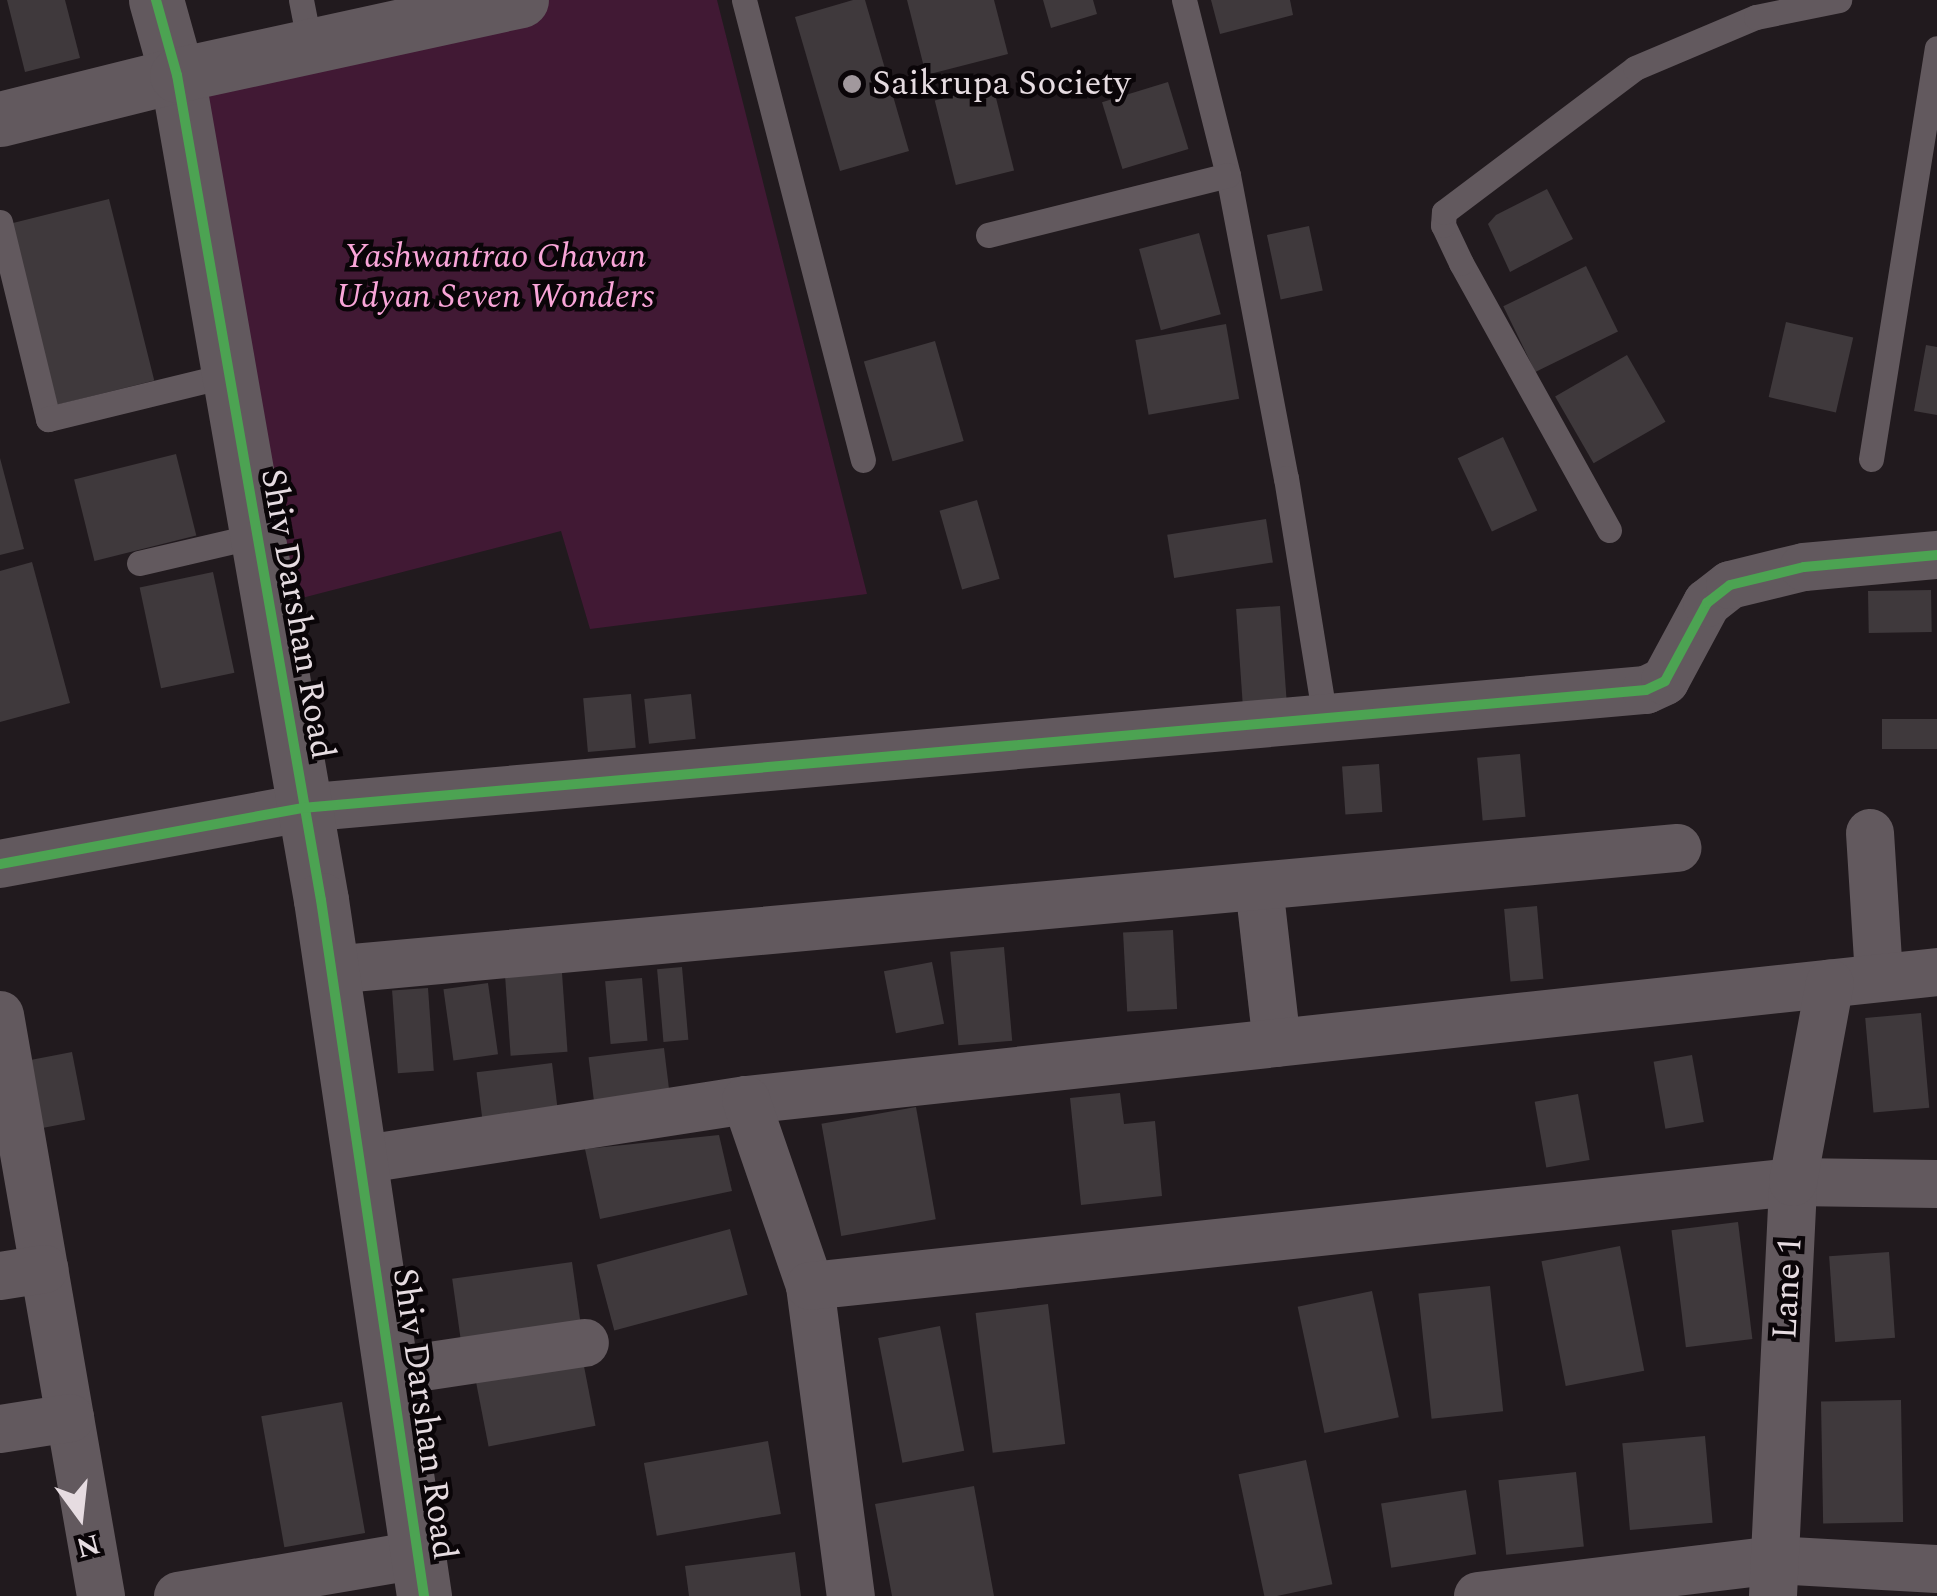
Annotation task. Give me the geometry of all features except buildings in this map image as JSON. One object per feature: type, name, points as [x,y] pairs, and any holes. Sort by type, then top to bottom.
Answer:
[{"type":"street","name":"Shiv Darshan Road","points":[[156,0],[177,75],[331,970],[420,1576]]},
{"type":"street","points":[[0,119],[177,75],[305,23],[521,0]]},
{"type":"street","points":[[0,864],[302,808],[1646,690],[1665,681],[1707,603],[1730,585],[1804,567],[1937,554]]},
{"type":"street","points":[[1870,833],[1879,978]]},
{"type":"street","points":[[331,970],[1677,848]]},
{"type":"street","points":[[1259,886],[1277,1043]]},
{"type":"street","points":[[359,1160],[746,1100],[1937,972]]},
{"type":"street","name":"Lane 1","points":[[1774,1578],[1792,1182],[1830,983]]},
{"type":"street","points":[[0,1015],[22,1272],[70,1418],[101,1596]]},
{"type":"street","points":[[746,1100],[810,1286],[850,1596]]},
{"type":"street","points":[[810,1286],[1792,1182],[1937,1184]]},
{"type":"street","points":[[390,1372],[586,1343]]},
{"type":"street","points":[[0,1429],[70,1418]]},
{"type":"street","points":[[1478,1596],[1937,1569]]},
{"type":"street","points":[[178,1596],[420,1576]]},
{"type":"lane","points":[[744,0],[863,460]]},
{"type":"lane","points":[[1184,0],[1228,175],[1286,478],[1325,718]]},
{"type":"lane","points":[[1610,530],[1461,263],[1443,225],[1444,212],[1635,68],[1756,17],[1838,0]]},
{"type":"lane","points":[[1871,460],[1937,48]]},
{"type":"lane","points":[[988,234],[1228,175]]},
{"type":"lane","points":[[0,222],[48,419],[228,375]]},
{"type":"lane","points":[[139,564],[256,536]]},
{"type":"green space","name":"Yashwantrao Chavan Udyan Seven Wonders","points":[[539,0],[717,0],[867,594],[590,629],[561,531],[267,607],[177,75]]},
{"type":"cycle path","points":[[156,0],[177,75],[321,900],[424,1596]]},
{"type":"cycle path","points":[[0,864],[302,808],[1646,690],[1665,681],[1707,603],[1730,585],[1804,567],[1937,555]]},
{"type":"place","name":"Saikrupa Society","points":[[852,84]]}]
